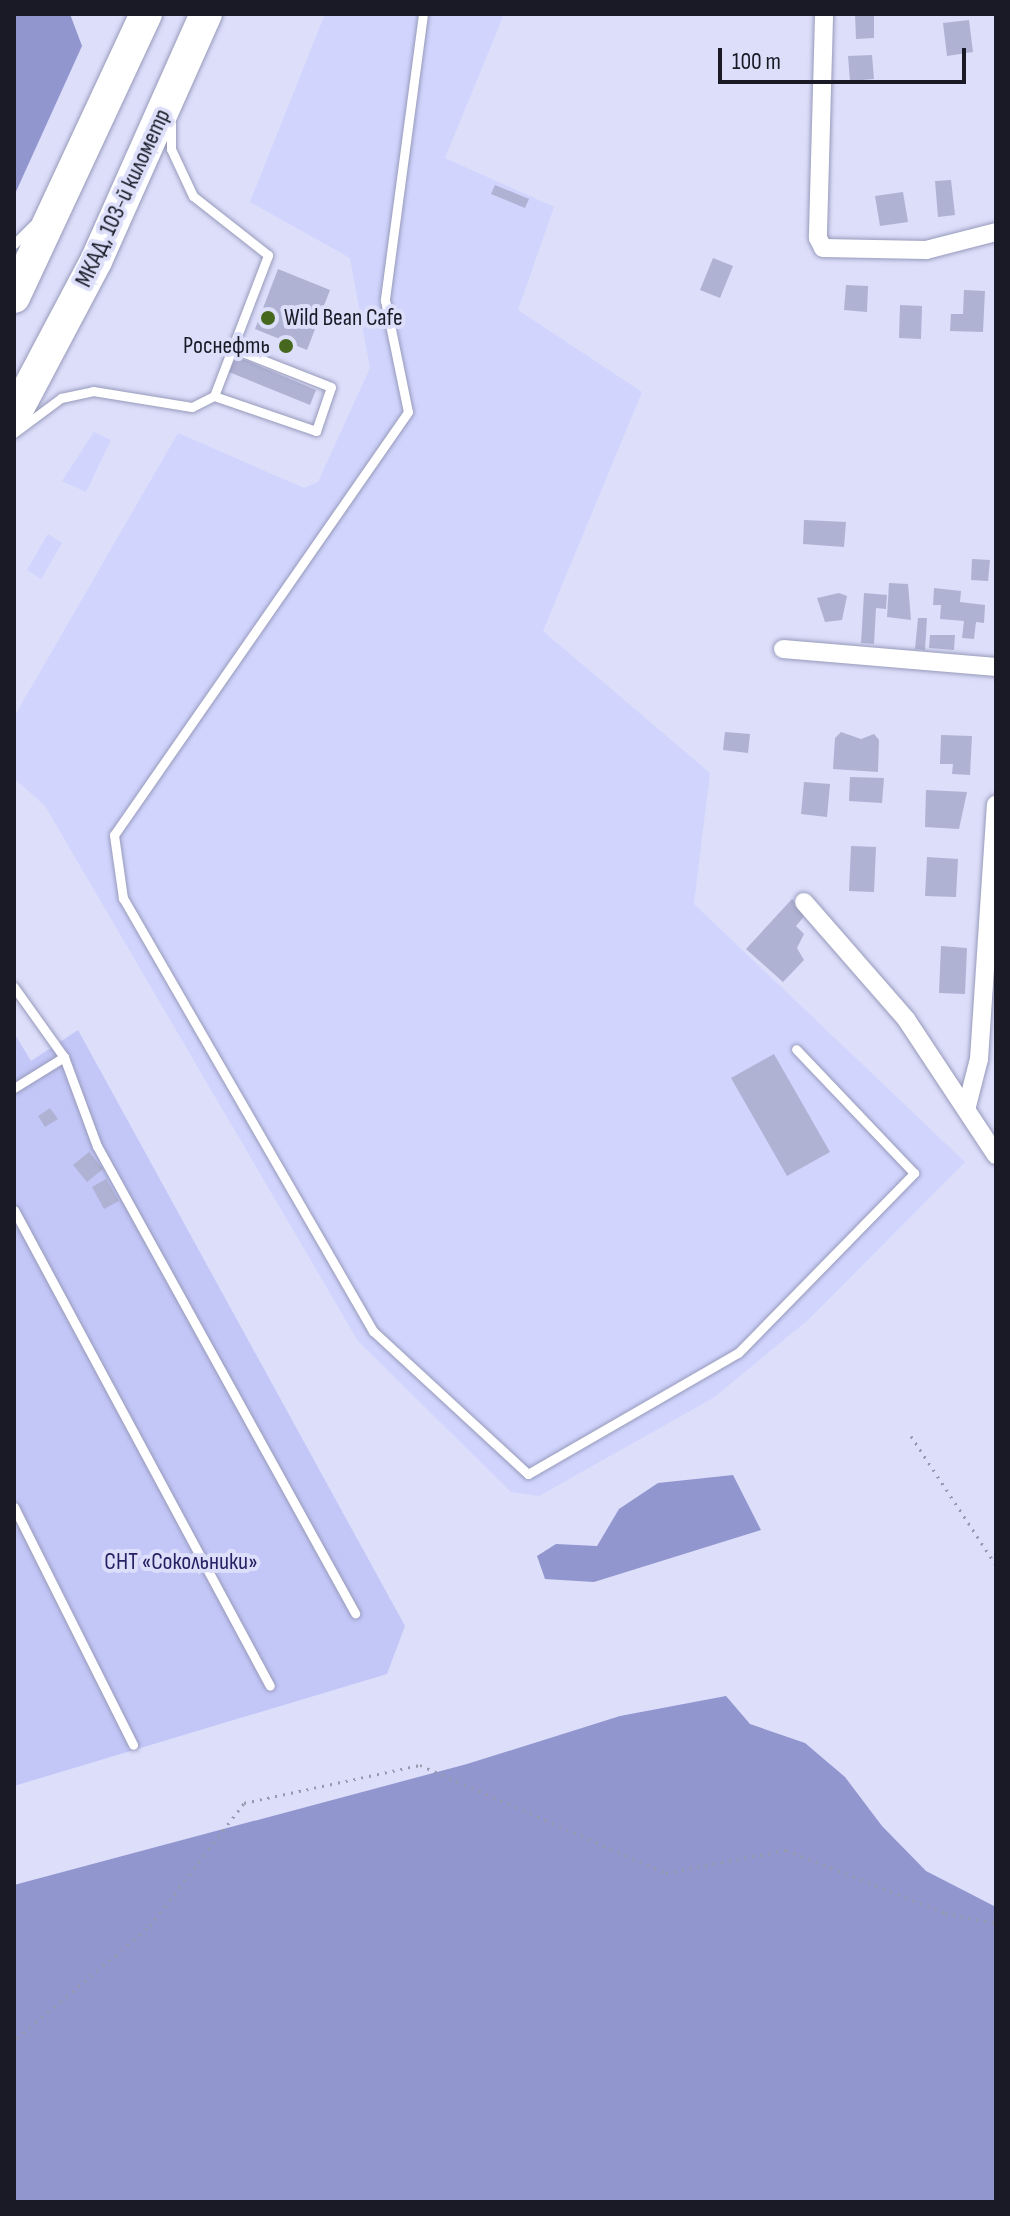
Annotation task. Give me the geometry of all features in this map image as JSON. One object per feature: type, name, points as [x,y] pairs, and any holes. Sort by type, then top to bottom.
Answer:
[{"type":"highway","points":[[14,297],[72,180],[146,14]]},
{"type":"highway","name":"МКАД, 103-й километр","points":[[14,416],[96,261],[206,14]]},
{"type":"street","points":[[824,17],[818,238],[823,248],[926,250],[996,232]]},
{"type":"street","points":[[783,649],[996,667]]},
{"type":"street","points":[[967,1106],[979,1059],[996,805]]},
{"type":"street","points":[[804,902],[906,1019],[967,1106],[996,1155]]},
{"type":"lane","points":[[423,14],[385,300],[408,412],[114,835],[123,898],[373,1331],[528,1474],[738,1353],[914,1173],[796,1049]]},
{"type":"lane","points":[[14,433],[61,398],[93,391],[192,407],[214,396],[268,255],[193,196],[181,174],[171,149],[178,80]]},
{"type":"lane","points":[[14,244],[72,180]]},
{"type":"lane","points":[[214,396],[316,431],[331,387],[232,348]]},
{"type":"lane","points":[[14,987],[64,1057],[97,1146],[355,1613]]},
{"type":"lane","points":[[14,1088],[64,1057]]},
{"type":"lane","points":[[14,1210],[270,1686]]},
{"type":"lane","points":[[14,1507],[133,1745]]},
{"type":"path","points":[[911,1436],[996,1565]]},
{"type":"path","points":[[14,2047],[17,2038],[150,1926],[244,1803],[420,1765],[666,1873],[786,1850],[945,1913],[996,1923]]},
{"type":"shaded area","points":[[14,14],[70,14],[82,46],[14,196]]},
{"type":"shaded area","points":[[325,14],[504,14],[445,158],[554,207],[518,310],[642,392],[543,631],[710,773],[694,904],[965,1162],[808,1320],[713,1398],[539,1496],[511,1492],[358,1341],[45,806],[14,778],[14,717],[178,433],[304,488],[318,482],[370,368],[350,258],[250,202]]},
{"type":"shaded area","points":[[94,432],[111,440],[86,492],[62,481]]},
{"type":"shaded area","points":[[48,534],[62,543],[41,579],[27,570]]},
{"type":"shaded area","points":[[733,1475],[761,1530],[594,1582],[545,1579],[537,1556],[556,1544],[597,1546],[619,1509],[658,1483]]},
{"type":"shaded area","points":[[726,1696],[750,1724],[805,1743],[845,1777],[882,1826],[926,1871],[996,1907],[996,2202],[14,2202],[14,1885],[467,1764],[620,1716]]},
{"type":"green space","name":"СНТ «Сокольники»","points":[[78,1030],[405,1626],[387,1674],[14,1786],[14,1033],[31,1061]]},
{"type":"building","points":[[855,14],[874,14],[874,38],[856,39]]},
{"type":"building","points":[[969,20],[973,52],[947,56],[943,23]]},
{"type":"building","points":[[872,55],[874,79],[850,81],[848,56]]},
{"type":"building","points":[[951,180],[955,215],[938,217],[935,181]]},
{"type":"building","points":[[495,185],[529,199],[525,208],[491,194]]},
{"type":"building","points":[[903,192],[908,222],[880,226],[875,196]]},
{"type":"building","points":[[713,258],[733,266],[720,298],[700,290]]},
{"type":"building","points":[[278,269],[330,290],[307,350],[255,329]]},
{"type":"building","points":[[846,285],[868,286],[867,312],[844,310]]},
{"type":"building","points":[[964,290],[985,291],[983,332],[950,331],[951,314],[963,314]]},
{"type":"building","points":[[900,305],[922,306],[921,339],[899,338]]},
{"type":"building","points":[[236,356],[316,390],[310,405],[229,372]]},
{"type":"building","points":[[804,520],[846,522],[844,547],[803,544]]},
{"type":"building","points":[[972,559],[990,560],[988,581],[971,580]]},
{"type":"building","points":[[889,583],[908,584],[911,620],[887,617]]},
{"type":"building","points":[[934,588],[961,591],[960,602],[985,605],[984,623],[976,622],[974,639],[962,638],[964,621],[940,619],[941,605],[933,605]]},
{"type":"building","points":[[839,593],[847,596],[842,620],[825,622],[817,598]]},
{"type":"building","points":[[864,593],[887,595],[886,609],[876,608],[874,644],[861,643]]},
{"type":"building","points":[[918,618],[927,618],[925,650],[915,649]]},
{"type":"building","points":[[930,635],[955,635],[954,650],[929,648]]},
{"type":"building","points":[[725,732],[750,734],[748,753],[723,750]]},
{"type":"building","points":[[841,732],[861,739],[874,734],[879,740],[878,772],[833,769],[835,738]]},
{"type":"building","points":[[941,735],[972,736],[970,775],[952,774],[953,764],[940,764]]},
{"type":"building","points":[[850,777],[884,778],[882,803],[849,801]]},
{"type":"building","points":[[804,782],[830,784],[827,817],[801,814]]},
{"type":"building","points":[[926,790],[967,792],[959,829],[925,827]]},
{"type":"building","points":[[851,846],[876,847],[874,892],[849,891]]},
{"type":"building","points":[[927,857],[958,859],[956,897],[925,896]]},
{"type":"building","points":[[792,899],[807,913],[796,926],[804,934],[797,948],[804,960],[783,982],[746,949]]},
{"type":"building","points":[[941,946],[967,948],[965,994],[939,993]]},
{"type":"building","points":[[774,1054],[830,1152],[787,1176],[731,1078]]},
{"type":"building","points":[[50,1108],[58,1119],[45,1127],[38,1116]]},
{"type":"building","points":[[89,1152],[103,1169],[87,1182],[73,1165]]},
{"type":"building","points":[[106,1179],[119,1201],[104,1209],[92,1187]]},
{"type":"place","name":"Wild Bean Cafe","points":[[268,318]]},
{"type":"place","name":"Роснефть","points":[[286,346]]}]
